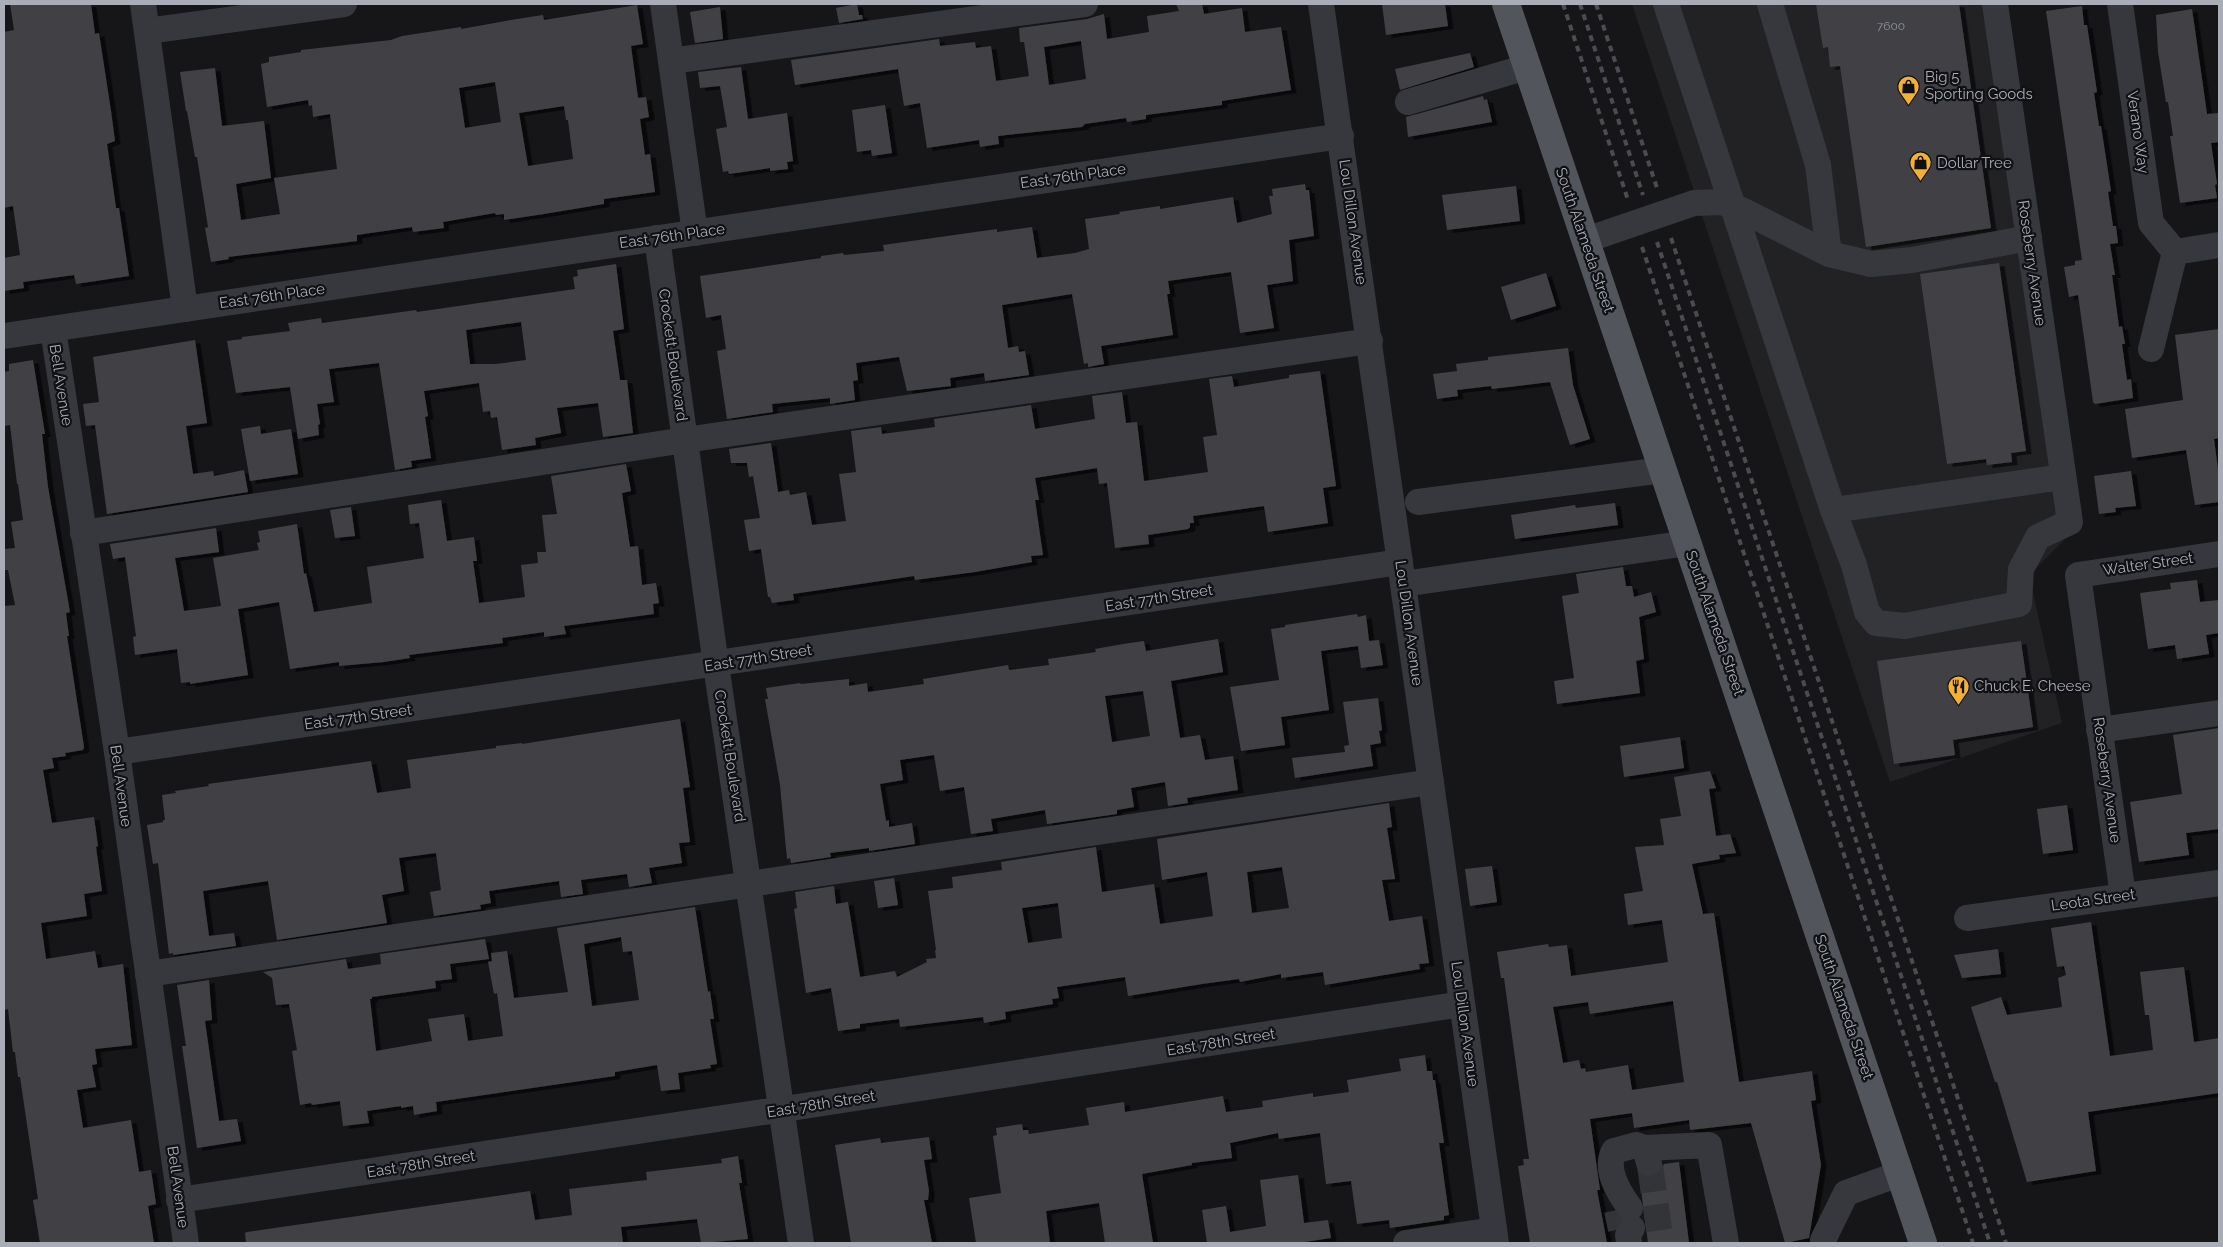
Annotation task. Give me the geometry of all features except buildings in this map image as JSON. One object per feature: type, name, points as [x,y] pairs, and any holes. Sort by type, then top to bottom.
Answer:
[{"type":"main road","name":"South Alameda Street","points":[[1506,4],[1923,1243]]},
{"type":"street","points":[[143,4],[185,309]]},
{"type":"street","points":[[147,32],[344,4]]},
{"type":"street","points":[[663,4],[695,232]]},
{"type":"street","points":[[671,61],[1085,4]]},
{"type":"street","name":"Lou Dillon Avenue","points":[[1321,4],[1495,1237]]},
{"type":"street","points":[[1666,4],[1833,510],[2063,477]]},
{"type":"street","points":[[1770,4],[1818,165],[1829,254]]},
{"type":"street","name":"Roseberry Avenue","points":[[1833,510],[1854,566],[1867,612],[1876,623],[1904,626],[2019,604],[2021,569],[2038,536],[2070,522],[1995,4]]},
{"type":"street","name":"Verano Way","points":[[2120,4],[2151,223],[2175,252]]},
{"type":"street","points":[[1408,102],[1528,67]]},
{"type":"street","name":"East 76th Place","points":[[4,336],[1341,136]]},
{"type":"street","points":[[1586,240],[1694,202],[1722,202],[1829,254],[1871,264],[1912,260],[2029,238]]},
{"type":"street","name":"Crockett Boulevard","points":[[656,238],[716,665],[801,1243]]},
{"type":"street","points":[[2150,349],[2175,252],[2219,246]]},
{"type":"street","name":"Bell Avenue","points":[[53,329],[186,1243]]},
{"type":"street","points":[[84,533],[685,440],[1370,341]]},
{"type":"street","points":[[1418,502],[1663,470]]},
{"type":"street","name":"East 77th Street","points":[[116,752],[716,665],[1401,573],[1688,543]]},
{"type":"street","name":"Walter Street","points":[[2078,574],[2219,554]]},
{"type":"street","name":"Roseberry Avenue","points":[[2078,574],[2123,896]]},
{"type":"street","points":[[2099,730],[2219,713]]},
{"type":"street","points":[[148,974],[1431,782]]},
{"type":"street","name":"Leota Street","points":[[1967,918],[2219,883]]},
{"type":"street","name":"East 78th Street","points":[[179,1200],[782,1110],[1462,1004]]},
{"type":"street","points":[[1625,1222],[1610,1169],[1610,1158],[1614,1151],[1636,1145],[1647,1157],[1709,1145],[1726,1243]]},
{"type":"street","points":[[1824,1243],[1823,1240],[1846,1192],[1900,1174]]},
{"type":"street","points":[[1406,1243],[1495,1237]]},
{"type":"shaded area","points":[[1632,4],[1987,4],[2078,526],[2029,575],[2062,723],[1890,782]]},
{"type":"tunnel","points":[[1650,1166],[1661,1243]]},
{"type":"tunnel","points":[[1617,1210],[1621,1229]]},
{"type":"railway","points":[[1563,4],[1628,200]]},
{"type":"railway","points":[[1580,4],[1643,195]]},
{"type":"railway","points":[[1596,4],[1658,191]]},
{"type":"railway","points":[[1671,238],[2006,1243]]},
{"type":"railway","points":[[1657,242],[1990,1243]]},
{"type":"railway","points":[[1642,247],[1973,1243]]},
{"type":"place","name":"Big 5 Sporting Goods","points":[[1909,105]]},
{"type":"place","name":"Dollar Tree","points":[[1921,182]]},
{"type":"place","name":"Chuck E. Cheese","points":[[1958,705]]}]
